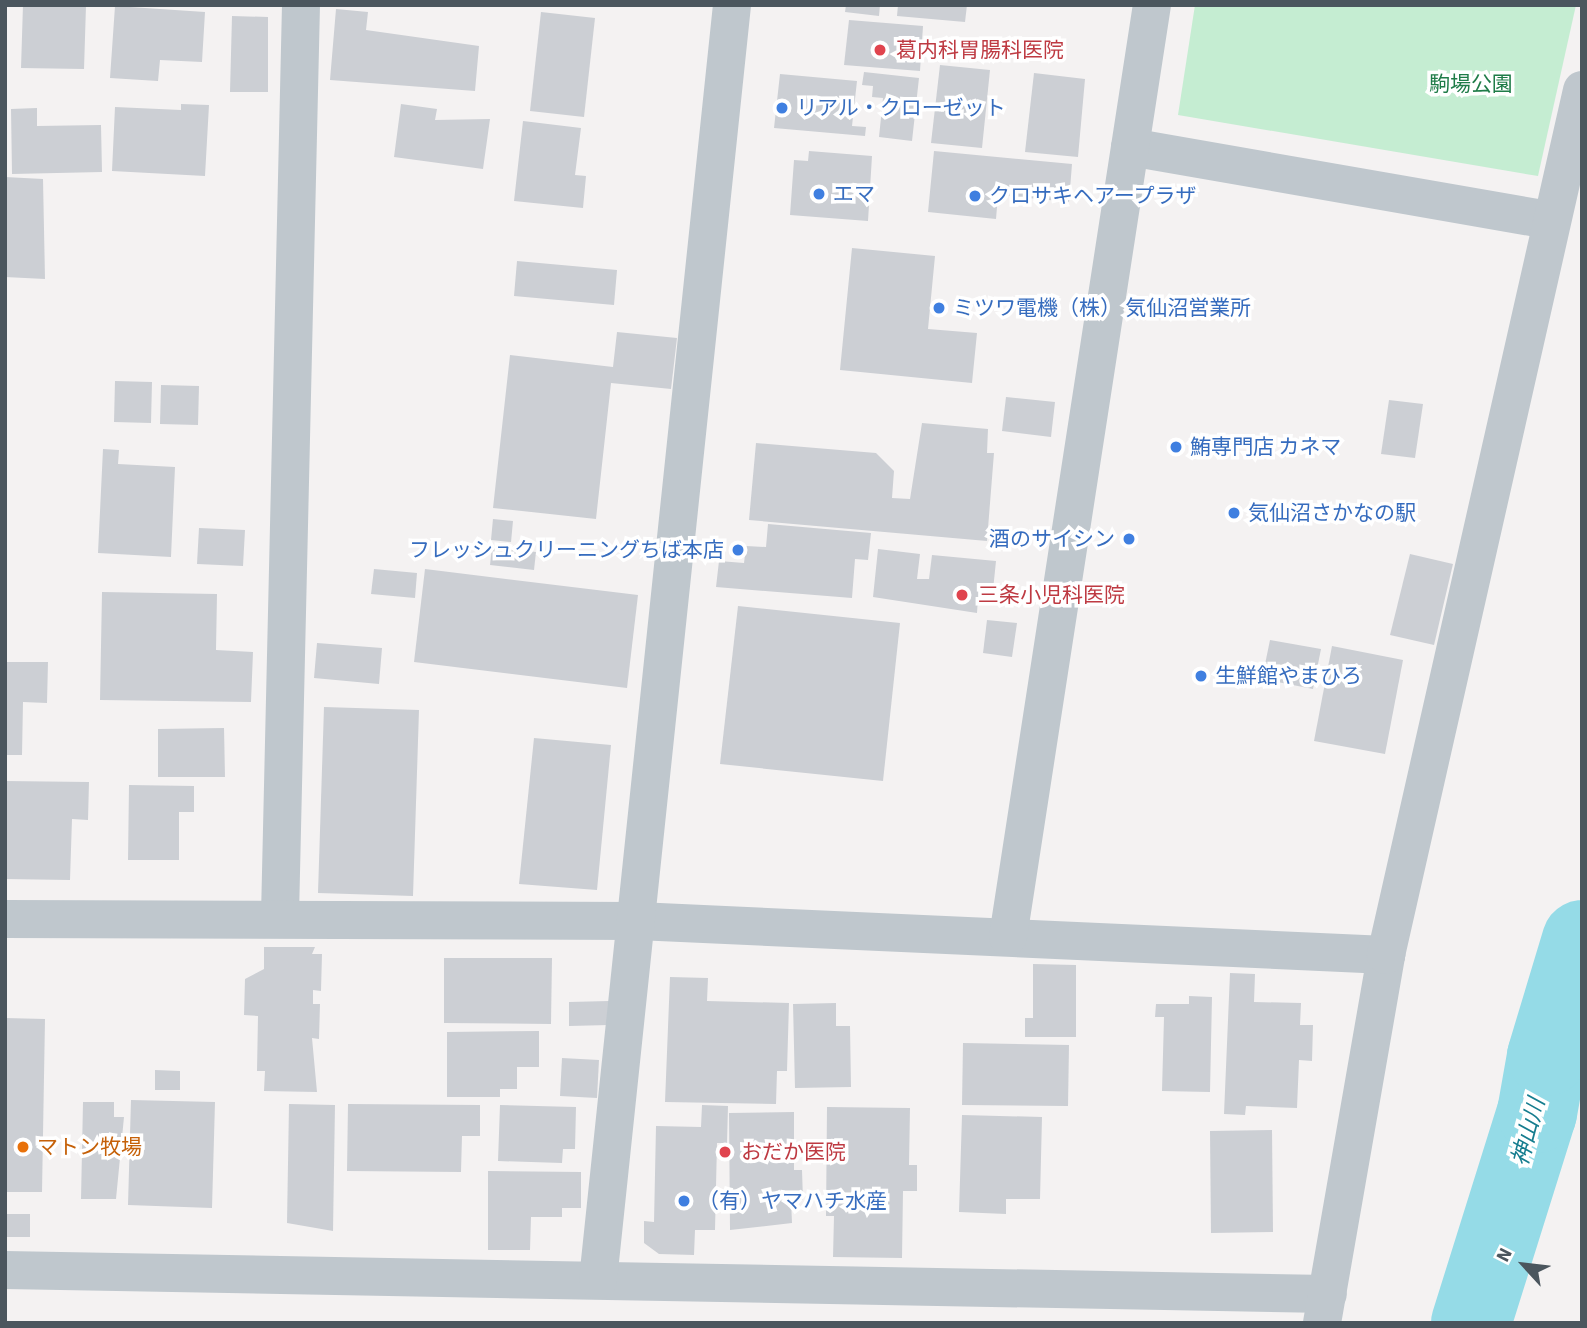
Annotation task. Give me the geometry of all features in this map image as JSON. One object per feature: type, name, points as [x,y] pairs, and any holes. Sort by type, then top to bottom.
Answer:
[{"type":"street","points":[[280,916],[302,5]]},
{"type":"street","points":[[598,1280],[732,5]]},
{"type":"street","points":[[1008,937],[1152,5]]},
{"type":"street","points":[[5,1269],[598,1280],[1325,1308],[1386,955],[1582,90]]},
{"type":"street","points":[[1130,147],[1552,221]]},
{"type":"street","points":[[5,919],[280,916],[637,921],[1386,955]]},
{"type":"green space","name":"駒場公園","points":[[1195,5],[1576,5],[1538,176],[1178,115]]},
{"type":"building","points":[[23,5],[86,5],[84,69],[21,68]]},
{"type":"building","points":[[846,5],[880,5],[879,16],[845,12]]},
{"type":"building","points":[[898,5],[967,5],[965,22],[897,16]]},
{"type":"building","points":[[115,6],[205,12],[202,62],[160,60],[158,81],[110,78]]},
{"type":"building","points":[[336,9],[368,12],[366,30],[479,46],[475,91],[330,80]]},
{"type":"building","points":[[541,12],[595,18],[584,117],[530,111]]},
{"type":"building","points":[[232,16],[268,17],[268,92],[230,92]]},
{"type":"building","points":[[849,20],[923,26],[920,71],[844,65]]},
{"type":"building","points":[[940,65],[990,70],[982,148],[931,143]]},
{"type":"building","points":[[864,72],[919,78],[912,141],[879,137],[883,98],[872,97],[873,86],[862,85]]},
{"type":"building","points":[[1034,73],[1085,79],[1078,157],[1025,152]]},
{"type":"building","points":[[780,74],[857,81],[852,126],[866,127],[865,136],[774,128]]},
{"type":"building","points":[[181,104],[209,105],[205,176],[112,171],[115,107],[181,110]]},
{"type":"building","points":[[401,104],[437,109],[435,120],[490,119],[483,169],[394,157]]},
{"type":"building","points":[[37,108],[37,126],[101,125],[102,172],[12,174],[11,109]]},
{"type":"building","points":[[523,121],[581,128],[575,175],[586,176],[583,208],[514,201]]},
{"type":"building","points":[[809,151],[872,156],[868,221],[790,215],[794,160],[808,161]]},
{"type":"building","points":[[934,151],[1072,164],[1069,202],[998,195],[996,219],[928,212]]},
{"type":"building","points":[[5,177],[43,179],[45,279],[5,277]]},
{"type":"building","points":[[852,248],[935,256],[928,329],[977,333],[972,383],[840,370]]},
{"type":"building","points":[[517,261],[617,270],[614,305],[514,296]]},
{"type":"building","points":[[617,332],[677,338],[671,389],[611,383],[596,519],[493,508],[510,355],[613,367]]},
{"type":"building","points":[[115,381],[152,382],[151,423],[114,422]]},
{"type":"building","points":[[161,385],[199,386],[198,425],[160,424]]},
{"type":"building","points":[[1006,397],[1055,402],[1051,437],[1002,431]]},
{"type":"building","points":[[1389,400],[1423,404],[1415,458],[1381,454]]},
{"type":"building","points":[[922,423],[988,429],[987,453],[994,453],[987,541],[749,520],[756,443],[876,453],[894,471],[892,498],[910,499]]},
{"type":"building","points":[[103,449],[119,450],[118,464],[175,467],[171,557],[98,553]]},
{"type":"building","points":[[493,519],[513,521],[511,542],[491,540]]},
{"type":"building","points":[[768,524],[871,533],[868,560],[855,559],[852,598],[716,587],[719,561],[744,563],[746,546],[766,547]]},
{"type":"building","points":[[199,528],[245,530],[243,566],[197,564]]},
{"type":"building","points":[[492,547],[536,552],[534,570],[490,565]]},
{"type":"building","points":[[878,549],[920,554],[917,579],[929,579],[932,555],[996,561],[992,600],[978,598],[977,613],[873,597]]},
{"type":"building","points":[[1410,554],[1453,564],[1434,645],[1390,635]]},
{"type":"building","points":[[374,569],[417,573],[415,598],[371,594]]},
{"type":"building","points":[[425,569],[638,595],[627,688],[414,662]]},
{"type":"building","points":[[102,592],[217,594],[216,650],[253,652],[251,702],[100,700]]},
{"type":"building","points":[[738,606],[900,623],[883,781],[720,764]]},
{"type":"building","points":[[987,620],[1017,623],[1012,657],[983,653]]},
{"type":"building","points":[[1270,640],[1321,649],[1313,689],[1262,679]]},
{"type":"building","points":[[317,643],[382,648],[379,684],[314,678]]},
{"type":"building","points":[[1332,646],[1403,660],[1385,754],[1314,741]]},
{"type":"building","points":[[5,662],[48,662],[47,703],[23,702],[22,755],[5,755]]},
{"type":"building","points":[[324,707],[419,710],[413,896],[318,893]]},
{"type":"building","points":[[224,728],[225,777],[158,777],[158,729]]},
{"type":"building","points":[[534,738],[611,745],[597,890],[519,884]]},
{"type":"building","points":[[5,781],[89,782],[88,820],[72,819],[70,880],[5,879]]},
{"type":"building","points":[[129,785],[194,786],[194,812],[179,812],[179,860],[128,860]]},
{"type":"building","points":[[264,947],[315,947],[312,954],[322,954],[321,991],[313,990],[313,1004],[320,1004],[319,1039],[312,1038],[317,1092],[264,1091],[265,1071],[257,1071],[258,1016],[244,1015],[245,979],[264,969]]},
{"type":"building","points":[[444,958],[552,958],[551,1024],[444,1023]]},
{"type":"building","points":[[1033,964],[1076,965],[1076,1037],[1025,1037],[1025,1018],[1033,1018]]},
{"type":"building","points":[[1230,973],[1255,974],[1254,1002],[1301,1003],[1300,1025],[1313,1025],[1312,1061],[1299,1060],[1297,1108],[1246,1106],[1245,1115],[1224,1114]]},
{"type":"building","points":[[670,977],[708,978],[707,1001],[789,1003],[787,1071],[777,1071],[776,1104],[665,1102]]},
{"type":"building","points":[[1189,996],[1212,997],[1210,1092],[1162,1091],[1164,1017],[1155,1017],[1156,1004],[1189,1004]]},
{"type":"building","points":[[609,1001],[609,1025],[569,1026],[569,1002]]},
{"type":"building","points":[[836,1003],[836,1026],[850,1026],[851,1087],[795,1088],[793,1004]]},
{"type":"building","points":[[5,1018],[45,1019],[42,1192],[5,1192]]},
{"type":"building","points":[[539,1031],[539,1067],[517,1067],[517,1089],[500,1089],[500,1097],[447,1097],[447,1032]]},
{"type":"building","points":[[963,1043],[1069,1045],[1068,1106],[962,1105]]},
{"type":"building","points":[[562,1058],[599,1060],[597,1098],[560,1096]]},
{"type":"building","points":[[155,1070],[180,1071],[180,1090],[155,1090]]},
{"type":"building","points":[[131,1100],[215,1102],[212,1208],[128,1205]]},
{"type":"building","points":[[83,1102],[114,1102],[114,1117],[124,1117],[116,1199],[81,1199]]},
{"type":"building","points":[[289,1104],[335,1105],[333,1231],[287,1223]]},
{"type":"building","points":[[348,1104],[480,1105],[480,1136],[462,1136],[461,1172],[347,1171]]},
{"type":"building","points":[[500,1105],[576,1107],[575,1149],[563,1149],[562,1163],[498,1161]]},
{"type":"building","points":[[702,1105],[728,1106],[727,1143],[717,1143],[715,1230],[695,1230],[694,1255],[659,1254],[644,1243],[644,1221],[654,1222],[656,1126],[701,1127]]},
{"type":"building","points":[[827,1107],[910,1108],[909,1165],[917,1165],[917,1191],[903,1191],[902,1258],[833,1257],[834,1216],[826,1216]]},
{"type":"building","points":[[794,1112],[794,1170],[802,1170],[803,1200],[791,1200],[792,1223],[730,1230],[729,1113]]},
{"type":"building","points":[[962,1115],[1042,1117],[1040,1199],[1006,1199],[1006,1214],[959,1212]]},
{"type":"building","points":[[1272,1130],[1273,1232],[1211,1233],[1210,1131]]},
{"type":"building","points":[[488,1171],[581,1172],[581,1208],[562,1208],[562,1217],[531,1217],[530,1250],[488,1250]]},
{"type":"building","points":[[5,1214],[30,1214],[30,1237],[5,1237]]},
{"type":"waterway","name":"神山川","points":[[1471,1323],[1537,1113],[1547,1056],[1582,940]]},
{"type":"place","name":"葛内科胃腸科医院","points":[[880,50]]},
{"type":"place","name":"リアル・クローゼット","points":[[782,108]]},
{"type":"place","name":"エマ","points":[[819,194]]},
{"type":"place","name":"クロサキヘアープラザ","points":[[975,196]]},
{"type":"place","name":"ミツワ電機（株） 気仙沼営業所","points":[[939,308]]},
{"type":"place","name":"鮪専門店 カネマ","points":[[1176,447]]},
{"type":"place","name":"気仙沼さかなの駅","points":[[1234,513]]},
{"type":"place","name":"酒のサイシン","points":[[1129,539]]},
{"type":"place","name":"フレッシュクリーニングちば本店","points":[[738,550]]},
{"type":"place","name":"三条小児科医院","points":[[962,595]]},
{"type":"place","name":"生鮮館やまひろ","points":[[1201,676]]},
{"type":"place","name":"マトン牧場","points":[[23,1147]]},
{"type":"place","name":"おだか医院","points":[[725,1152]]},
{"type":"place","name":"（有）ヤマハチ水産","points":[[684,1201]]}]
